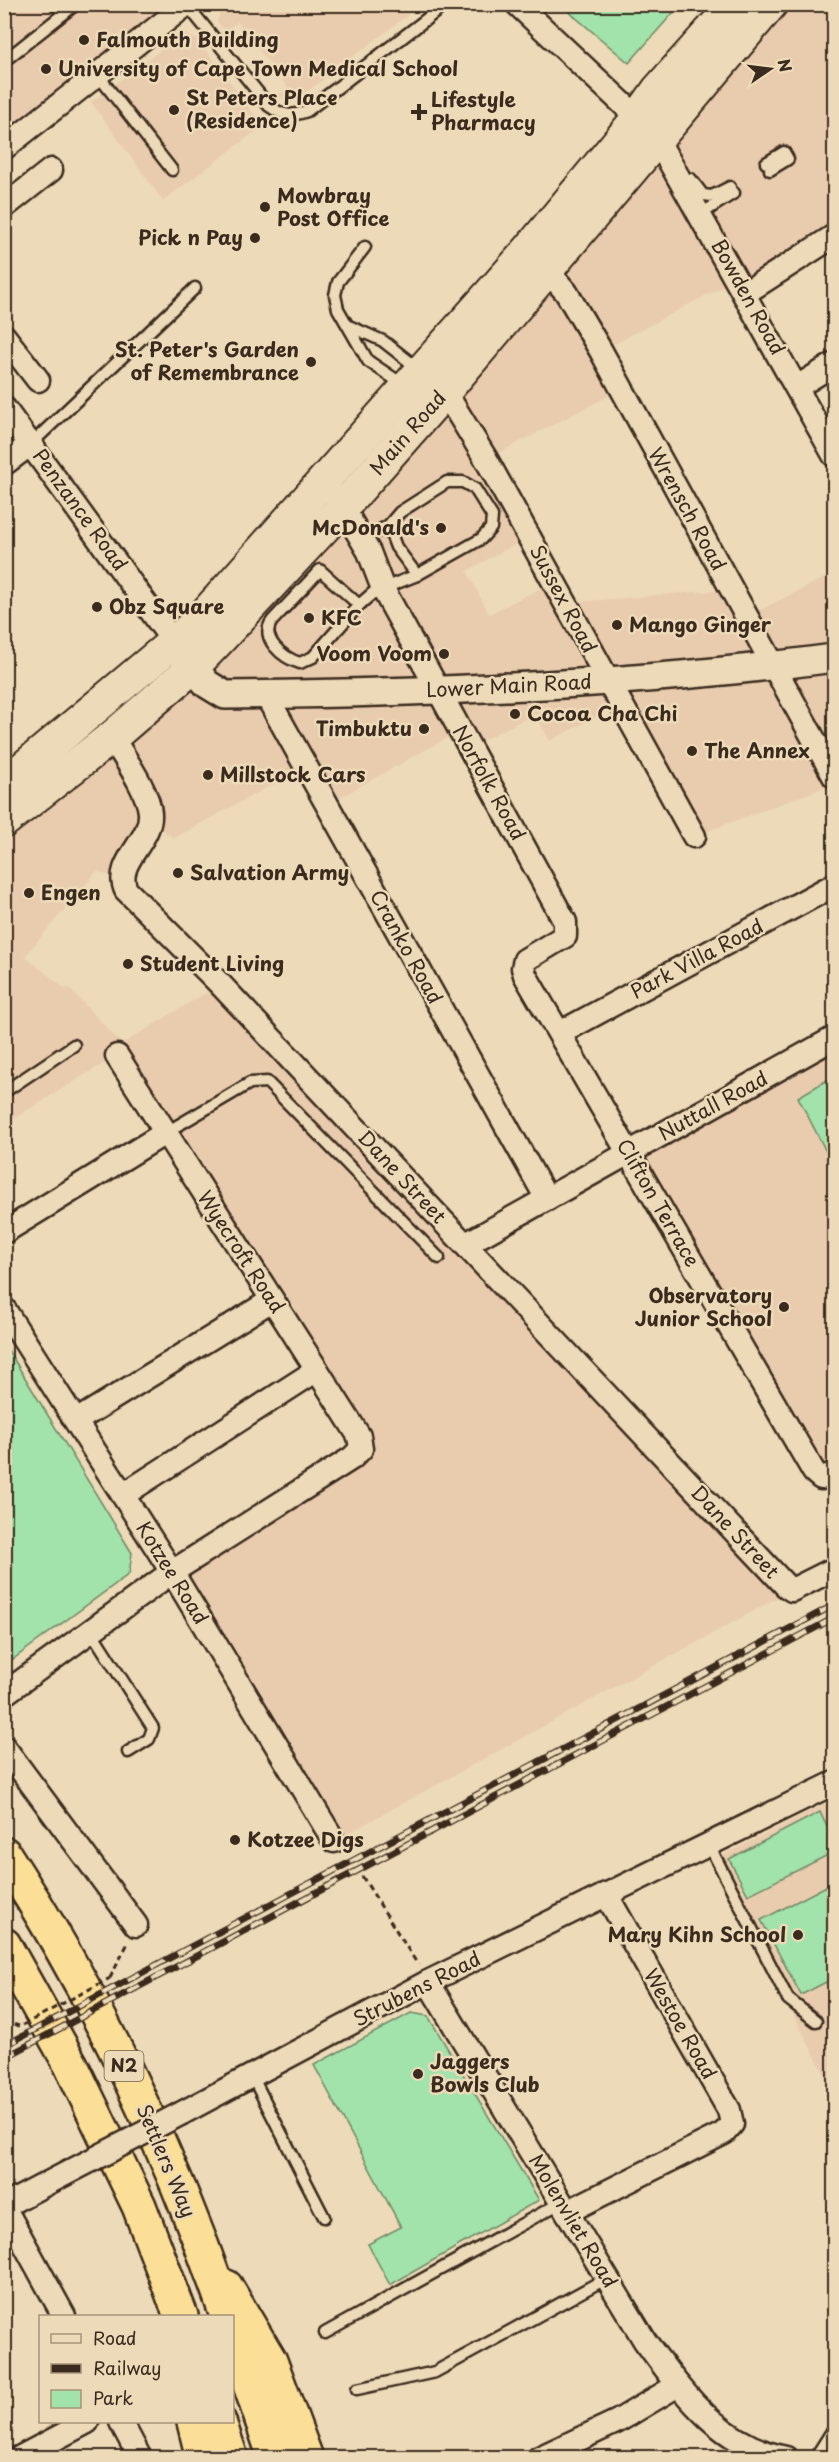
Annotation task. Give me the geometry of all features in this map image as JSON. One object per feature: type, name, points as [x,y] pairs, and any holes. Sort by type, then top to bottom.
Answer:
[{"type":"highway","points":[[4,1837],[23,1882]]},
{"type":"highway","name":"Settlers Way","points":[[4,1854],[23,1882],[128,2073],[207,2258],[227,2315]]},
{"type":"highway","name":"N2","points":[[4,1945],[71,2065],[144,2218],[181,2315]]},
{"type":"highway","points":[[144,2218],[166,2315]]},
{"type":"highway","points":[[207,2258],[270,2361],[306,2457]]},
{"type":"highway","points":[[234,2338],[270,2443]]},
{"type":"highway","points":[[196,2423],[220,2445]]},
{"type":"main road","name":"Main Road","points":[[538,260],[658,90],[735,4]]},
{"type":"main road","name":"Main Road","points":[[8,812],[112,737],[183,656],[344,507],[393,451],[431,385],[538,260],[658,141],[771,4]]},
{"type":"main road","name":"Main Road","points":[[4,784],[183,656],[200,621],[323,481],[370,430],[431,385]]},
{"type":"main road","points":[[370,430],[393,451]]},
{"type":"street","points":[[4,148],[187,4]]},
{"type":"street","name":"Bowden Road","points":[[517,4],[638,118],[658,141],[701,214],[834,455]]},
{"type":"street","points":[[4,207],[51,170]]},
{"type":"street","points":[[745,293],[834,236]]},
{"type":"street","name":"Wrensch Road","points":[[538,260],[566,292],[601,351],[834,776]]},
{"type":"street","points":[[8,347],[38,380]]},
{"type":"street","points":[[797,387],[834,364]]},
{"type":"street","name":"Sussex Road","points":[[431,385],[453,405],[486,459],[694,836]]},
{"type":"street","name":"Penzance Road","points":[[4,408],[32,443],[183,656]]},
{"type":"street","points":[[4,464],[32,443]]},
{"type":"street","name":"Norfolk Road","points":[[323,481],[344,507],[362,539],[383,589],[567,928]]},
{"type":"street","name":"Lower Main Road","points":[[183,656],[207,684],[225,696],[609,681],[774,666],[834,658]]},
{"type":"street","name":"Cranko Road","points":[[266,695],[547,1199]]},
{"type":"street","name":"Dane Street","points":[[112,737],[147,799],[150,812],[142,839],[123,871],[122,882],[126,890],[220,984],[466,1244],[786,1590],[834,1569]]},
{"type":"street","name":"Park Villa Road","points":[[560,1033],[834,885]]},
{"type":"street","name":"Clifton Terrace","points":[[567,928],[560,940],[525,960],[523,968],[814,1472],[821,1478],[834,1474]]},
{"type":"street","name":"Nuttall Road","points":[[466,1244],[834,1038]]},
{"type":"street","name":"Wyecroft Road","points":[[117,1056],[359,1436],[361,1449],[352,1458],[172,1572]]},
{"type":"street","points":[[4,1232],[165,1133]]},
{"type":"street","points":[[76,1421],[272,1300]]},
{"type":"street","name":"Kotzee Road","points":[[4,1309],[172,1572],[334,1841]]},
{"type":"street","points":[[123,1495],[317,1370]]},
{"type":"street","points":[[4,1694],[172,1572]]},
{"type":"street","points":[[4,1747],[136,1925]]},
{"type":"street","name":"Strubens Road","points":[[4,2207],[428,1982],[834,1783]]},
{"type":"street","name":"Westoe Road","points":[[565,2207],[724,2133],[732,2124],[729,2110],[606,1894]]},
{"type":"street","name":"Molenvliet Road","points":[[428,1982],[645,2341],[678,2385],[710,2422],[741,2441],[786,2457]]},
{"type":"street","points":[[4,2207],[63,2315]]},
{"type":"street","points":[[539,2457],[618,2421],[678,2385]]},
{"type":"street","points":[[19,2457],[83,2423]]},
{"type":"street","points":[[122,2423],[140,2457]]},
{"type":"lane","points":[[56,4],[63,14]]},
{"type":"lane","points":[[4,61],[76,4]]},
{"type":"lane","points":[[187,4],[269,106],[280,115],[294,116],[307,111],[446,4]]},
{"type":"lane","points":[[97,74],[172,170]]},
{"type":"lane","points":[[658,141],[678,156],[703,195],[712,196],[732,190],[701,214]]},
{"type":"lane","points":[[365,247],[338,282],[335,295],[338,309],[368,361],[431,385]]},
{"type":"lane","points":[[32,443],[195,288]]},
{"type":"lane","points":[[349,326],[383,340],[431,385]]},
{"type":"lane","points":[[359,605],[320,570],[272,621],[267,630],[268,637],[300,663],[313,657],[367,597],[417,575],[488,534],[492,516],[484,501],[469,485],[447,482],[400,512],[388,526],[362,539]]},
{"type":"lane","points":[[388,526],[396,547],[417,575]]},
{"type":"lane","points":[[4,1092],[74,1045]]},
{"type":"lane","points":[[165,1133],[250,1083],[267,1082],[439,1258]]},
{"type":"lane","points":[[91,1631],[153,1728],[149,1739],[128,1752]]},
{"type":"lane","points":[[708,1843],[788,1999],[816,2021]]},
{"type":"lane","points":[[252,2076],[324,2217]]},
{"type":"lane","points":[[325,2333],[565,2207]]},
{"type":"lane","points":[[357,2389],[435,2372],[607,2278]]},
{"type":"lane","points":[[815,2457],[834,2428]]},
{"type":"path","points":[[362,1876],[428,1982]]},
{"type":"path","points":[[4,2021],[15,2026],[23,2025],[110,1978],[136,1925]]},
{"type":"shaded area","name":"University of Cape Town Medical School","points":[[5,5],[170,5],[5,133]]},
{"type":"shaded area","name":"St Peters Place (Residence)","points":[[230,5],[421,5],[296,100],[276,97],[288,88],[238,22],[225,30],[217,22],[220,12]]},
{"type":"shaded area","points":[[735,5],[834,5],[834,236],[745,293],[737,279],[601,351],[622,389],[487,459],[530,536],[467,571],[489,614],[553,582],[565,603],[731,589],[746,617],[834,573],[834,724],[812,735],[834,784],[694,836],[621,703],[550,741],[535,714],[469,747],[460,731],[326,805],[305,767],[174,838],[149,822],[122,881],[97,871],[25,956],[65,989],[69,988],[122,1044],[220,984],[792,1590],[334,1841],[172,1572],[358,1454],[116,1056],[5,1124],[5,821],[164,692],[288,523]]},
{"type":"shaded area","name":"St Peters Place (Residence)","points":[[183,33],[198,40],[263,126],[163,201],[91,102]]},
{"type":"shaded area","name":"Observatory Junior School","points":[[834,1048],[834,1461],[825,1466],[645,1154]]},
{"type":"shaded area","name":"Mary Kihn School","points":[[834,1799],[834,2092],[794,2016],[801,2011],[720,1857]]},
{"type":"green space","points":[[561,5],[680,5],[629,63]]},
{"type":"green space","points":[[834,1076],[834,1167],[798,1097]]},
{"type":"green space","points":[[5,1345],[132,1553],[129,1574],[5,1665]]},
{"type":"green space","points":[[820,1812],[834,1842],[834,1852],[748,1895],[729,1859]]},
{"type":"green space","points":[[834,1882],[834,1978],[801,1995],[761,1920]]},
{"type":"green space","points":[[411,2013],[428,2016],[539,2200],[390,2285],[368,2244],[401,2227],[314,2065]]},
{"type":"railway","points":[[4,2046],[834,1605]]},
{"type":"railway","points":[[4,2058],[834,1618]]},
{"type":"place","name":"Falmouth Building","points":[[84,40]]},
{"type":"place","name":"University of Cape Town Medical School","points":[[46,69]]},
{"type":"place","name":"St Peters Place (Residence)","points":[[174,110]]},
{"type":"place","name":"Lifestyle Pharmacy","points":[[419,112]]},
{"type":"place","name":"Mowbray Post Office","points":[[265,207]]},
{"type":"place","name":"Pick n Pay","points":[[255,238]]},
{"type":"place","name":"St. Peter's Garden of Remembrance","points":[[311,362]]},
{"type":"place","name":"McDonald's","points":[[441,528]]},
{"type":"place","name":"Obz Square","points":[[97,607]]},
{"type":"place","name":"KFC","points":[[309,618]]},
{"type":"place","name":"Mango Ginger","points":[[617,625]]},
{"type":"place","name":"Voom Voom","points":[[444,654]]},
{"type":"place","name":"Cocoa Cha Chi","points":[[515,714]]},
{"type":"place","name":"Timbuktu","points":[[424,729]]},
{"type":"place","name":"The Annex","points":[[692,751]]},
{"type":"place","name":"Millstock Cars","points":[[208,775]]},
{"type":"place","name":"Salvation Army","points":[[178,873]]},
{"type":"place","name":"Engen","points":[[29,893]]},
{"type":"place","name":"Student Living","points":[[128,964]]},
{"type":"place","name":"Observatory Junior School","points":[[784,1307]]},
{"type":"place","name":"Kotzee Digs","points":[[235,1840]]},
{"type":"place","name":"Mary Kihn School","points":[[798,1935]]},
{"type":"place","name":"Jaggers Bowls Club","points":[[418,2074]]}]
